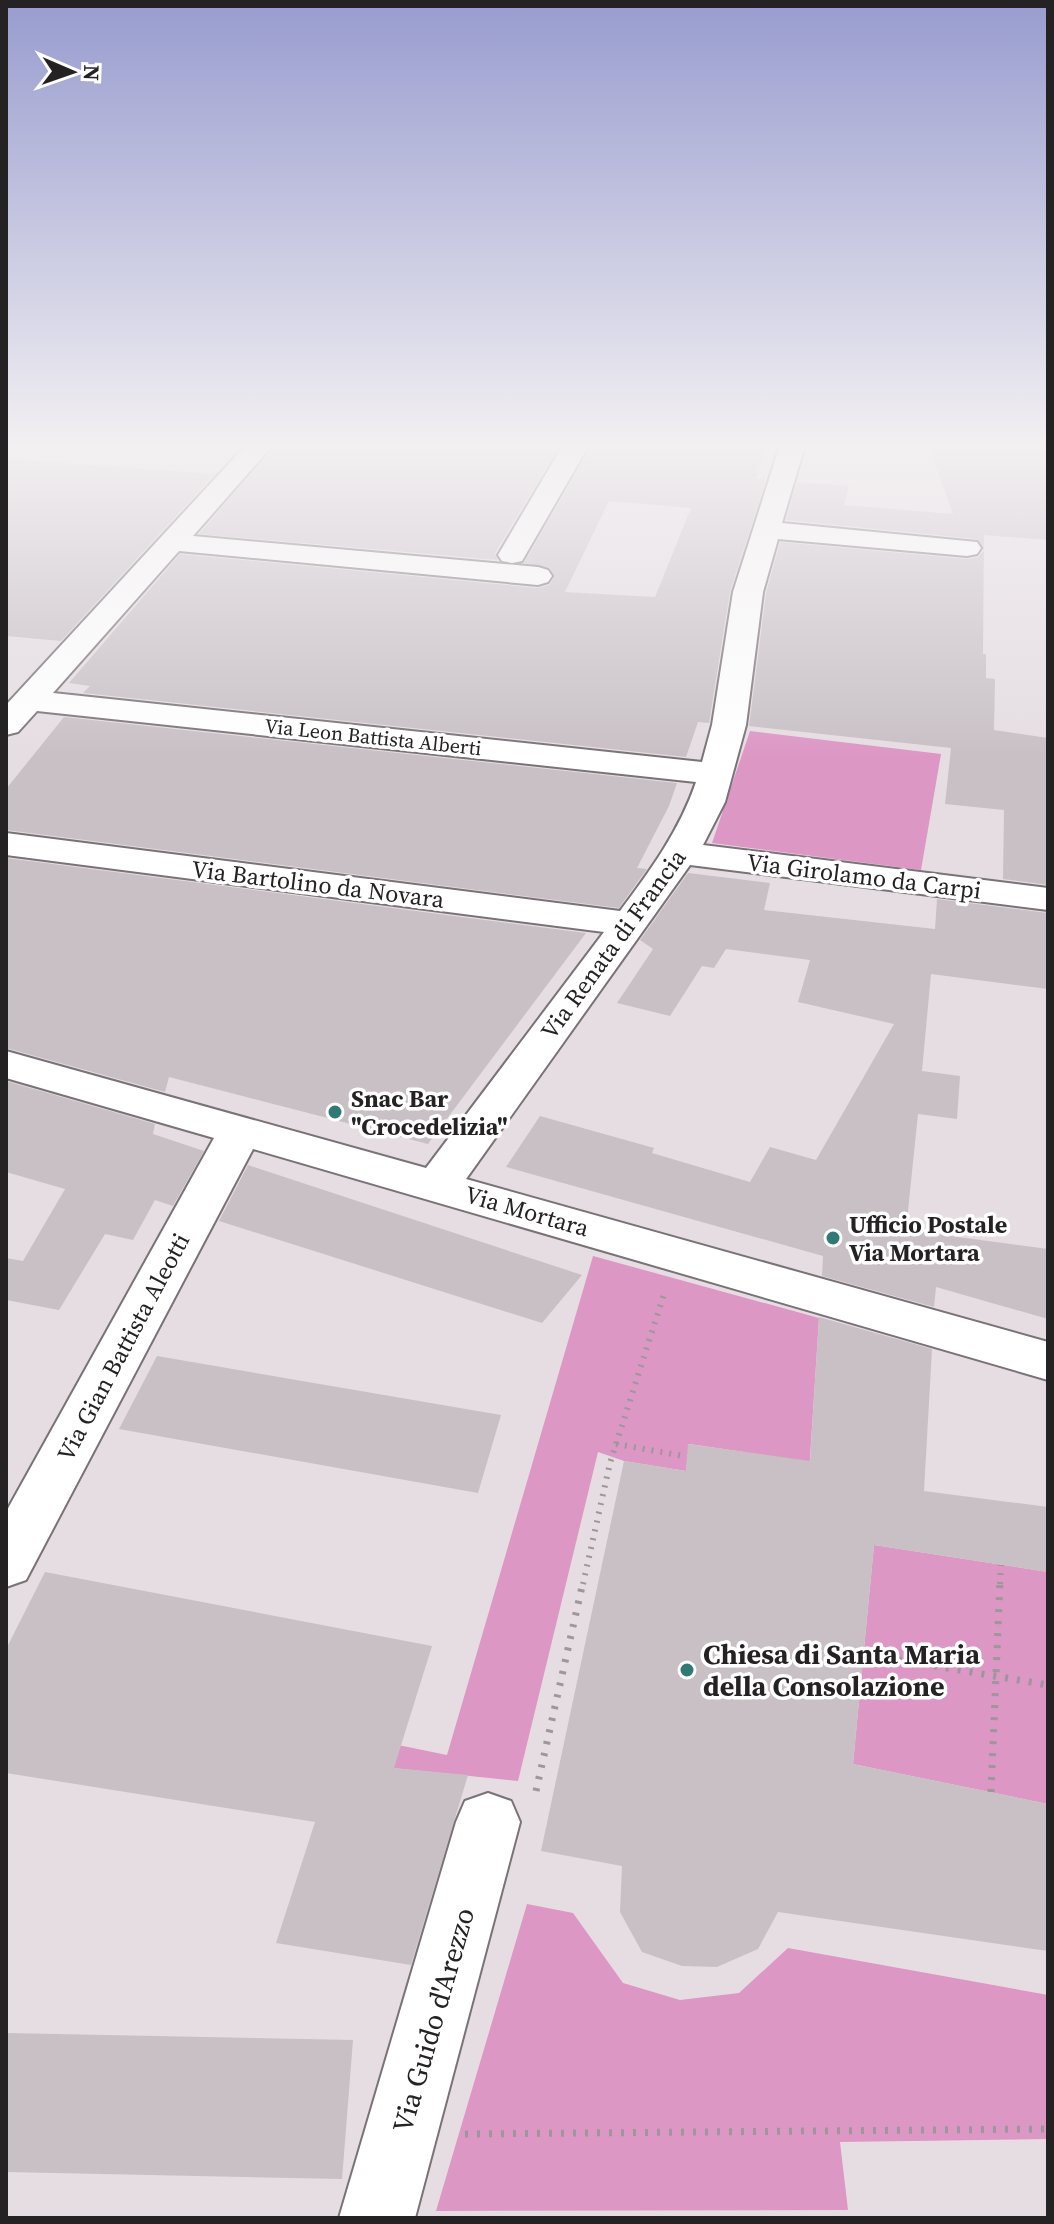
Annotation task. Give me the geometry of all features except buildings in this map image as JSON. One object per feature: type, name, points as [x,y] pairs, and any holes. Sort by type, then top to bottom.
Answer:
[{"type":"street","points":[[6,725],[166,549]]},
{"type":"street","points":[[245,549],[538,576]]},
{"type":"street","points":[[512,555],[516,549]]},
{"type":"street","name":"Via Renata di Francia","points":[[438,1185],[680,853],[707,802],[729,725],[748,592],[760,549]]},
{"type":"street","name":"Via Leon Battista Alberti","points":[[29,700],[716,774]]},
{"type":"street","name":"Via Bartolino da Novara","points":[[6,844],[629,924]]},
{"type":"street","name":"Via Girolamo da Carpi","points":[[680,853],[1048,899]]},
{"type":"street","name":"Via Mortara","points":[[6,1064],[1048,1361]]},
{"type":"street","name":"Via Gian Battista Aleotti","points":[[6,1564],[240,1131]]},
{"type":"street","name":"Via Guido d'Arezzo","points":[[377,2218],[488,1822]]},
{"type":"path","points":[[488,1822],[529,1824],[616,1444],[670,1276],[673,1254]]},
{"type":"path","points":[[616,1444],[684,1456]]},
{"type":"path","points":[[991,1792],[1001,1565]]},
{"type":"path","points":[[863,1654],[1048,1685]]},
{"type":"path","points":[[401,2134],[1048,2129]]},
{"type":"shaded area","points":[[750,731],[941,754],[921,870],[712,843]]},
{"type":"shaded area","points":[[593,1256],[819,1318],[808,1489],[744,1452],[689,1444],[686,1471],[624,1461],[598,1452],[518,1781],[334,1762],[6,1665],[447,1755]]},
{"type":"shaded area","points":[[874,1545],[1048,1572],[1048,1804],[853,1764]]},
{"type":"shaded area","points":[[527,1904],[573,1913],[623,1983],[680,2000],[739,1993],[788,1948],[1048,1995],[1048,2139],[840,2142],[848,2210],[436,2211]]},
{"type":"place","name":"Snac Bar \"Crocedelizia\"","points":[[335,1112]]},
{"type":"place","name":"Ufficio Postale Via Mortara","points":[[833,1238]]},
{"type":"place","name":"Chiesa di Santa Maria della Consolazione","points":[[687,1670]]}]
